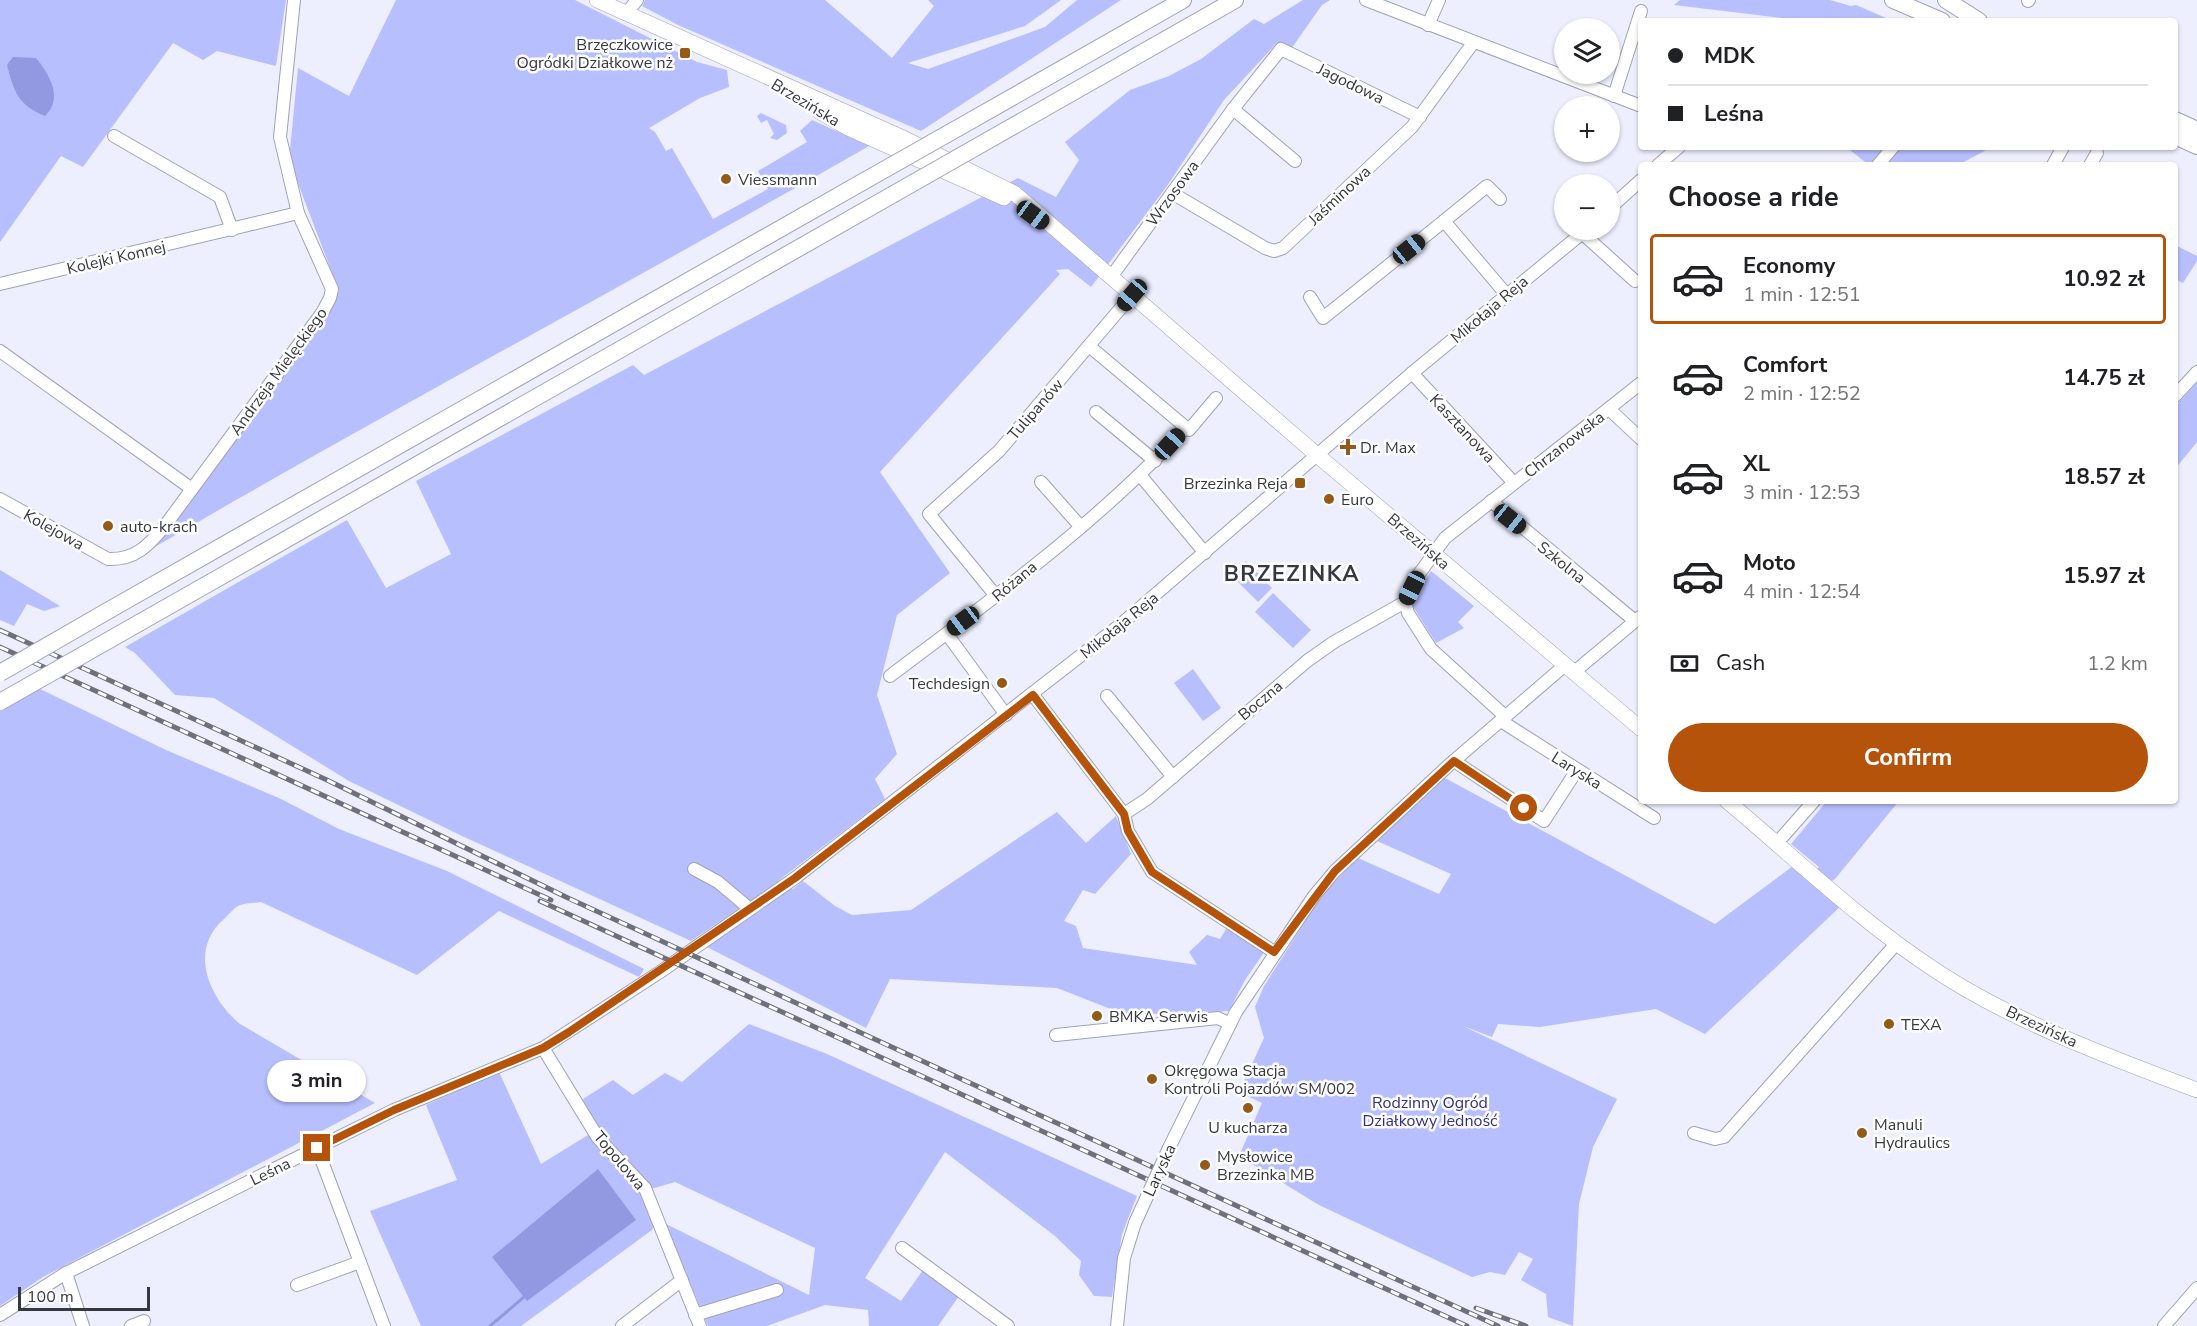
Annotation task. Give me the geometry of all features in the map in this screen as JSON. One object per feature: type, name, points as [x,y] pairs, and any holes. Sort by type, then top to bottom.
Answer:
[{"type":"highway","points":[[0,673],[1183,0]]},
{"type":"highway","points":[[0,702],[1235,0]]},
{"type":"highway","points":[[1893,0],[1935,18]]},
{"type":"highway","points":[[1920,0],[1947,18]]},
{"type":"highway","points":[[1946,0],[1973,18]]},
{"type":"highway","points":[[1958,0],[1975,18]]},
{"type":"highway","points":[[2178,121],[2197,130]]},
{"type":"highway","points":[[2178,137],[2197,146]]},
{"type":"main road","name":"Brzezińska","points":[[597,0],[760,75],[848,128],[1014,202],[1047,222],[1317,455],[1638,727]]},
{"type":"main road","name":"Brzezińska","points":[[1731,804],[1896,944],[1932,969],[1990,1002],[2095,1050],[2197,1090]]},
{"type":"street","name":"Andrzeja Mielęckiego","points":[[108,559],[124,560],[138,554],[152,542],[330,298],[332,289],[298,213],[280,136],[294,0]]},
{"type":"street","points":[[626,14],[637,0]]},
{"type":"street","points":[[1366,0],[1614,96],[1638,20]]},
{"type":"street","points":[[1428,25],[1439,0]]},
{"type":"street","points":[[1639,18],[1641,11]]},
{"type":"street","name":"Jaśminowa","points":[[1172,193],[1265,248],[1274,250],[1283,248],[1420,117],[1473,43]]},
{"type":"street","name":"Jagodowa","points":[[1281,49],[1420,117]]},
{"type":"street","name":"Wrzosowa","points":[[1111,277],[1233,109],[1281,49]]},
{"type":"street","points":[[1620,98],[1638,105]]},
{"type":"street","points":[[1233,109],[1294,161]]},
{"type":"street","points":[[114,136],[220,197],[232,230]]},
{"type":"street","points":[[1661,162],[1675,150]]},
{"type":"street","points":[[1880,162],[1890,150]]},
{"type":"street","points":[[2092,162],[2097,153]]},
{"type":"street","points":[[1620,199],[1638,183]]},
{"type":"street","points":[[1310,297],[1323,318],[1487,186],[1500,200]]},
{"type":"street","name":"Kolejki Konnej","points":[[0,284],[298,213]]},
{"type":"street","points":[[1444,221],[1506,294]]},
{"type":"street","name":"Mikołaja Reja","points":[[634,989],[795,878],[1033,695],[1205,553],[1506,294],[1573,240]]},
{"type":"street","name":"Mikołaja Reja","points":[[1593,240],[1635,281]]},
{"type":"street","name":"Tulipanów","points":[[996,596],[929,514],[999,451],[1132,295]]},
{"type":"street","points":[[1089,346],[1187,429]]},
{"type":"street","points":[[0,351],[192,489]]},
{"type":"street","points":[[2178,393],[2197,372]]},
{"type":"street","name":"Kasztanowa","points":[[1412,374],[1514,483]]},
{"type":"street","name":"Chrzanowska","points":[[1405,602],[1433,553],[1445,538],[1638,385]]},
{"type":"street","name":"Różana","points":[[890,676],[996,596],[1140,475],[1216,398]]},
{"type":"street","points":[[1609,409],[1638,436]]},
{"type":"street","points":[[1096,412],[1155,460]]},
{"type":"street","points":[[1140,475],[1205,553]]},
{"type":"street","points":[[1041,482],[1080,526]]},
{"type":"street","name":"Kolejowa","points":[[0,499],[108,559]]},
{"type":"street","name":"Szkolna","points":[[1491,501],[1638,619]]},
{"type":"street","points":[[1405,602],[1408,613],[1431,649],[1504,719]]},
{"type":"street","name":"Boczna","points":[[1124,814],[1173,777],[1307,661],[1334,642],[1405,602]]},
{"type":"street","name":"Laryska","points":[[1117,1326],[1124,1258],[1135,1223],[1230,1024],[1274,952],[1335,871],[1454,761],[1568,669],[1638,619]]},
{"type":"street","points":[[947,634],[1006,715]]},
{"type":"street","points":[[1033,695],[1124,814],[1128,831],[1141,857],[1152,872],[1274,952]]},
{"type":"street","points":[[1107,696],[1173,777]]},
{"type":"street","name":"Laryska","points":[[1504,719],[1577,770],[1654,818]]},
{"type":"street","points":[[1454,761],[1544,821],[1577,770]]},
{"type":"street","points":[[1777,843],[1811,804]]},
{"type":"street","points":[[694,869],[754,906]]},
{"type":"street","points":[[1694,1133],[1715,1139],[1724,1137],[1896,944]]},
{"type":"street","name":"Leśna","points":[[0,1314],[66,1273],[394,1110],[543,1048],[634,989]]},
{"type":"street","points":[[1056,1035],[1218,1018],[1230,1024]]},
{"type":"street","name":"Topolowa","points":[[543,1048],[598,1138],[645,1188],[698,1320],[777,1290]]},
{"type":"street","points":[[317,1148],[384,1326]]},
{"type":"street","points":[[902,1248],[1008,1326]]},
{"type":"street","points":[[297,1286],[360,1262]]},
{"type":"street","points":[[66,1273],[83,1326]]},
{"type":"street","points":[[622,1326],[682,1280]]},
{"type":"street","points":[[2164,1326],[2197,1288]]},
{"type":"street","points":[[131,1326],[144,1321]]},
{"type":"green space","points":[[0,0],[286,0],[276,66],[217,51],[203,60],[173,43],[83,167],[61,156],[0,242]]},
{"type":"green space","points":[[396,0],[575,0],[697,62],[727,70],[729,87],[700,98],[649,128],[655,132],[666,151],[672,148],[713,219],[768,189],[758,171],[807,142],[800,131],[812,120],[869,146],[153,548],[313,331],[339,291],[289,160],[298,68],[349,96]]},
{"type":"green space","points":[[645,0],[825,0],[892,58],[934,6],[928,0],[1061,0],[1025,26],[908,63],[928,69],[1045,27],[1077,0],[1121,0],[921,131],[678,25],[642,6]]},
{"type":"green space","points":[[1303,0],[1330,0],[1322,5],[1291,49],[1276,44],[1224,100],[1167,186],[1091,287],[1068,269],[1056,270],[1060,274],[880,472],[950,573],[897,615],[877,695],[897,754],[875,779],[885,799],[778,881],[793,889],[803,881],[835,906],[852,915],[911,910],[1057,812],[1086,843],[1116,816],[1131,854],[1095,894],[1083,890],[1064,921],[1076,926],[1083,948],[1197,965],[1189,952],[1207,935],[1220,939],[1228,926],[1265,951],[1245,980],[1229,1011],[1126,1015],[1057,988],[890,979],[866,1028],[705,946],[781,896],[769,888],[691,941],[462,836],[349,781],[214,698],[175,695],[135,653],[125,647],[347,520],[386,588],[451,554],[416,481],[633,365],[644,375],[1018,178],[1056,197],[1079,160],[1065,142],[1130,90],[1169,76],[1201,59],[1254,19],[1264,24]]},
{"type":"green space","points":[[1680,0],[1830,0],[1851,6],[1856,5],[1886,18],[1781,18],[1674,5]]},
{"type":"green space","points":[[761,113],[786,125],[787,133],[777,140],[770,138],[774,134],[767,120],[761,123],[757,116]]},
{"type":"green space","points":[[1850,150],[1986,150],[1964,162],[1865,162]]},
{"type":"green space","points":[[2178,246],[2197,256],[2197,261],[2183,283],[2178,280]]},
{"type":"green space","points":[[2197,382],[2197,442],[2178,465],[2178,404]]},
{"type":"green space","points":[[1246,561],[1272,588],[1258,602],[1232,576]]},
{"type":"green space","points":[[0,570],[60,606],[44,611],[27,604],[14,626],[0,620]]},
{"type":"green space","points":[[1431,571],[1474,606],[1458,622],[1464,628],[1436,643],[1410,602]]},
{"type":"green space","points":[[1273,593],[1311,630],[1293,648],[1255,612]]},
{"type":"green space","points":[[1193,669],[1221,708],[1203,721],[1174,683]]},
{"type":"green space","points":[[36,687],[166,750],[279,798],[339,829],[447,871],[644,969],[639,977],[499,911],[417,975],[261,902],[238,906],[213,931],[207,945],[205,959],[207,973],[219,1001],[240,1024],[375,1103],[43,1277],[0,1306],[0,708]]},
{"type":"green space","name":"Rodzinny Ogród Działkowy Jedność","points":[[1445,778],[1715,924],[1793,866],[1807,878],[1819,867],[1791,844],[1824,804],[1897,804],[1835,879],[1820,889],[1841,906],[1705,1034],[1656,1009],[1540,1027],[1498,1024],[1492,1037],[1463,1026],[1617,1099],[1593,1147],[1579,1204],[1573,1326],[1548,1317],[1546,1294],[1521,1280],[1533,1259],[1519,1252],[1505,1275],[1490,1272],[1472,1277],[1319,1205],[1239,1156],[1262,1103],[1239,1092],[1264,1038],[1255,1007],[1264,986],[1322,895],[1358,858],[1439,894],[1451,874],[1377,841]]},
{"type":"green space","points":[[749,1024],[827,1054],[1137,1196],[1122,1234],[1112,1297],[1094,1296],[1079,1275],[1081,1261],[1055,1236],[945,1152],[865,1278],[901,1301],[923,1270],[959,1296],[938,1326],[869,1326],[868,1310],[825,1305],[767,1326],[708,1326],[666,1224],[809,1295],[815,1248],[675,1182],[651,1189],[601,1134],[586,1110],[583,1099],[613,1080],[633,1095],[665,1073],[682,1082]]},
{"type":"green space","points":[[499,1072],[541,1164],[588,1135],[641,1189],[654,1225],[652,1230],[521,1326],[421,1326],[370,1211],[457,1180],[426,1105]]},
{"type":"shaded area","points":[[13,57],[36,58],[46,71],[54,94],[51,109],[45,116],[29,107],[18,96],[7,65]]},
{"type":"shaded area","points":[[598,1169],[636,1220],[527,1301],[492,1257]]},
{"type":"waterway","points":[[490,1326],[524,1297]]},
{"type":"railway","points":[[0,630],[327,780],[568,898],[1498,1326]]},
{"type":"railway","points":[[0,647],[551,900]]},
{"type":"railway","points":[[540,901],[1467,1326]]},
{"type":"railway","points":[[1476,1308],[1526,1326]]},
{"type":"place","name":"Brzęczkowice Ogródki Działkowe nż","points":[[685,53]]},
{"type":"place","name":"Viessmann","points":[[726,179]]},
{"type":"place","name":"Dr. Max","points":[[1348,447]]},
{"type":"place","name":"Brzezinka Reja","points":[[1300,483]]},
{"type":"place","name":"Euro","points":[[1329,499]]},
{"type":"place","name":"auto-krach","points":[[108,526]]},
{"type":"place","name":"Techdesign","points":[[1002,683]]},
{"type":"place","name":"BMKA Serwis","points":[[1097,1016]]},
{"type":"place","name":"TEXA","points":[[1889,1024]]},
{"type":"place","name":"Okręgowa Stacja Kontroli Pojazdów SM/002","points":[[1152,1079]]},
{"type":"place","name":"U kucharza","points":[[1248,1108]]},
{"type":"place","name":"Manuli Hydraulics","points":[[1862,1133]]},
{"type":"place","name":"Mysłowice Brzezinka MB","points":[[1205,1165]]},
{"type":"district","name":"BRZEZINKA","points":[[1292,573]]},
{"type":"route","points":[[317,1148],[394,1110],[543,1048],[569,1032],[795,878],[1033,695],[1124,814],[1128,831],[1141,857],[1152,872],[1274,952],[1335,871],[1454,761],[1524,808]]}]
